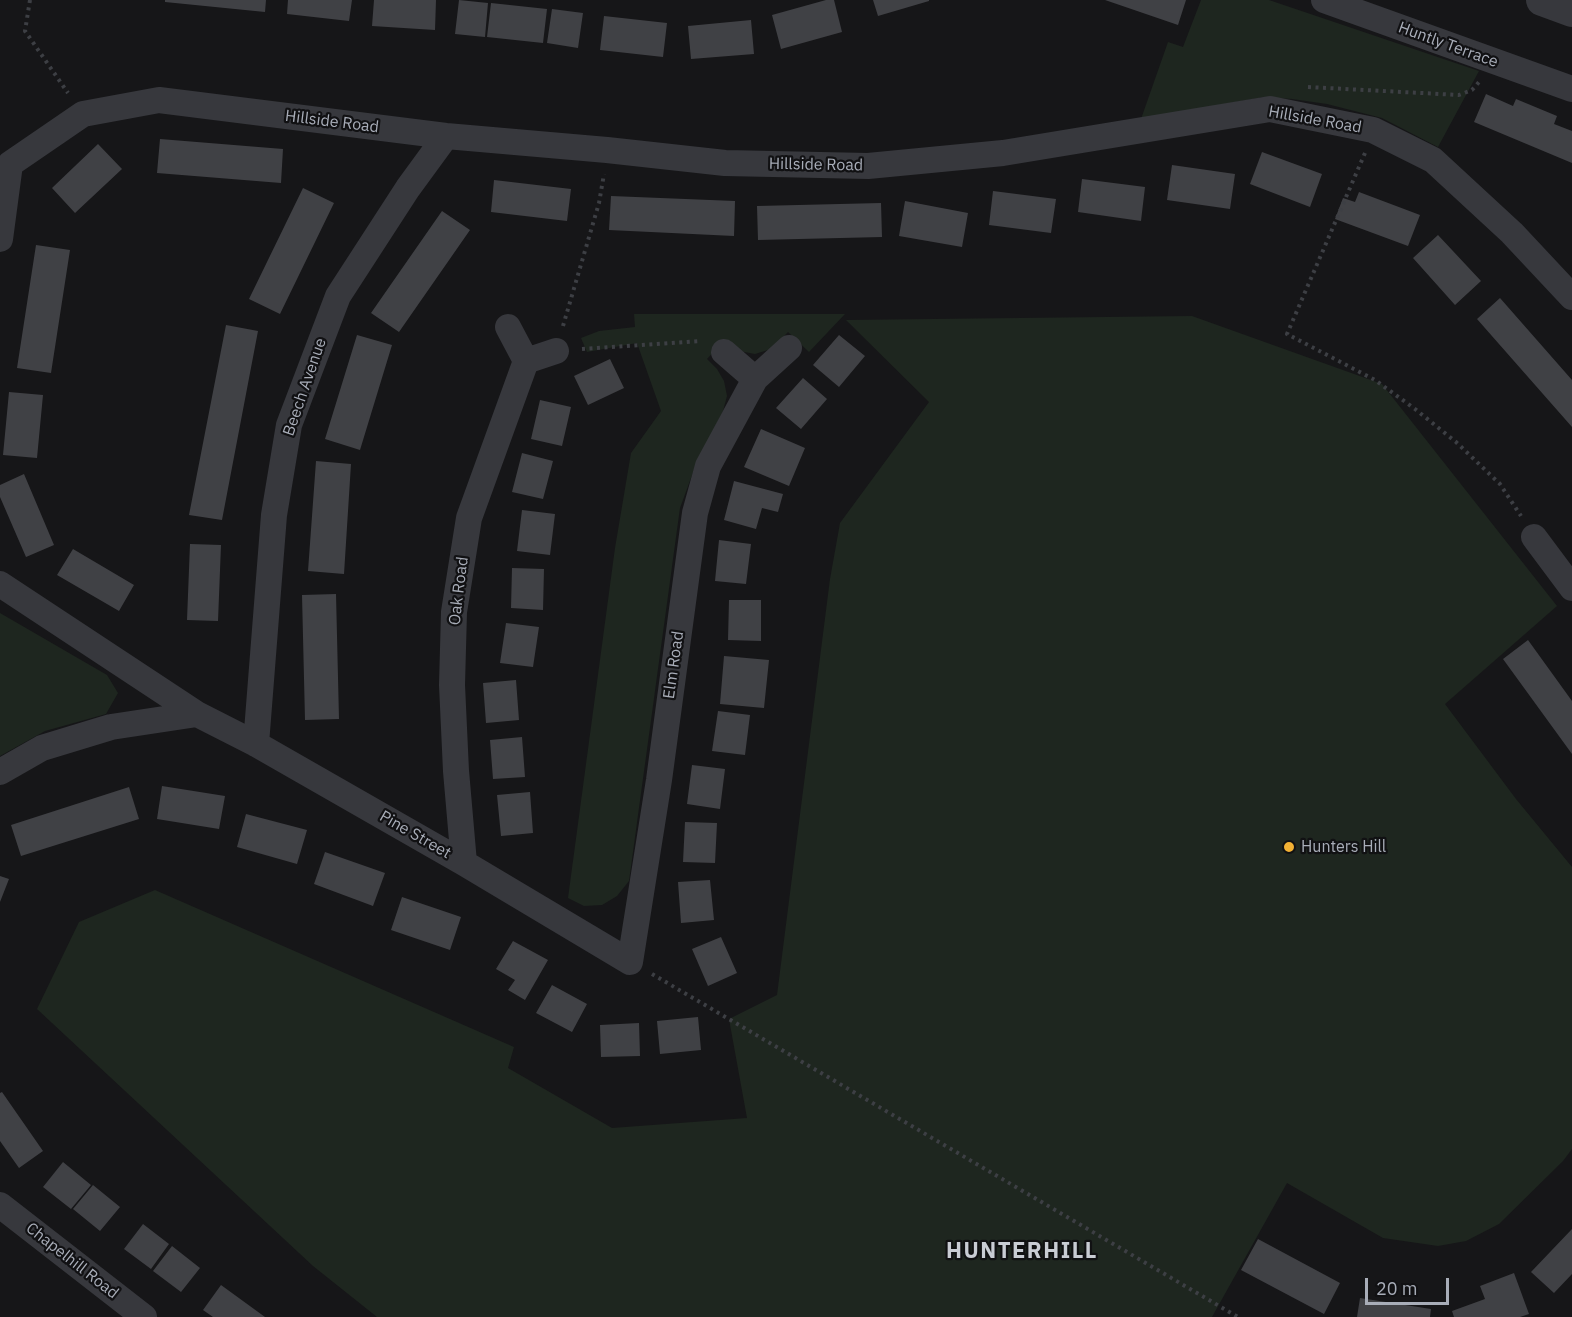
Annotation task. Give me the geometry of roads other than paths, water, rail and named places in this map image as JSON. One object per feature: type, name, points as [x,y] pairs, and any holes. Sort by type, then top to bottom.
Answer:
[{"type":"street","name":"Huntly Terrace","points":[[1324,0],[1572,89]]},
{"type":"street","points":[[1542,0],[1572,11]]},
{"type":"street","name":"Hillside Road","points":[[0,239],[10,164],[83,114],[159,100],[446,136],[725,163],[868,166],[1003,153],[1270,109],[1373,130],[1433,160],[1512,233],[1572,297]]},
{"type":"street","name":"Beech Avenue","points":[[256,744],[274,515],[289,425],[338,296],[408,188],[446,136]]},
{"type":"street","points":[[508,327],[526,361],[556,351]]},
{"type":"street","name":"Elm Road","points":[[630,962],[659,780],[695,513],[708,466],[755,379],[789,348]]},
{"type":"street","points":[[724,352],[755,379]]},
{"type":"street","name":"Oak Road","points":[[464,863],[452,685],[454,612],[469,518],[526,361]]},
{"type":"street","points":[[1534,537],[1572,588]]},
{"type":"street","name":"Pine Street","points":[[0,584],[197,714],[256,744],[464,863],[630,962]]},
{"type":"street","points":[[0,772],[42,748],[101,730],[197,714]]},
{"type":"street","name":"Chapelhill Road","points":[[0,1205],[144,1317]]},
{"type":"place","name":"Hunters Hill","points":[[1289,847]]},
{"type":"district","name":"HUNTERHILL","points":[[1022,1252]]}]
